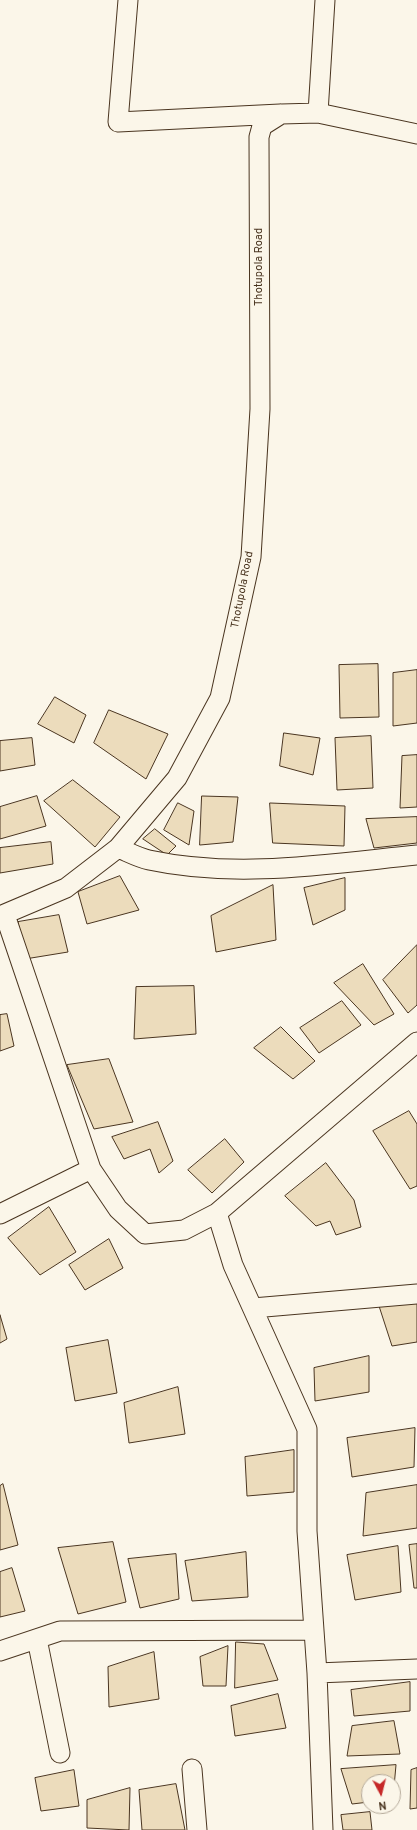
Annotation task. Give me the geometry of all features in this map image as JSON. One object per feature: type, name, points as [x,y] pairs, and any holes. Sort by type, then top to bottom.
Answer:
[{"type":"street","points":[[128,0],[118,122],[318,113],[417,134]]},
{"type":"street","points":[[318,113],[325,0]]},
{"type":"street","name":"Thotupola Road","points":[[2,916],[66,888],[118,848],[177,778],[220,698],[251,557],[260,409],[259,137],[262,126],[281,114]]},
{"type":"street","points":[[118,848],[148,860],[217,870],[289,868],[417,855]]},
{"type":"street","points":[[2,916],[91,1169],[118,1209],[145,1234],[184,1230],[218,1213],[417,1042]]},
{"type":"street","points":[[0,1214],[91,1169]]},
{"type":"street","points":[[218,1213],[233,1265],[307,1429],[307,1531],[317,1674],[323,1830]]},
{"type":"street","points":[[253,1308],[417,1294]]},
{"type":"street","points":[[0,1652],[60,1631],[314,1630]]},
{"type":"street","points":[[37,1639],[60,1754]]},
{"type":"street","points":[[317,1674],[417,1669]]},
{"type":"street","points":[[192,1769],[197,1830]]},
{"type":"building","points":[[378,664],[379,717],[340,718],[339,665]]},
{"type":"building","points":[[417,670],[417,723],[393,726],[393,673]]},
{"type":"building","points":[[55,697],[86,715],[74,743],[38,724]]},
{"type":"building","points":[[109,710],[168,734],[146,779],[94,743]]},
{"type":"building","points":[[284,733],[320,738],[313,775],[280,766]]},
{"type":"building","points":[[371,736],[373,788],[337,790],[335,738]]},
{"type":"building","points":[[32,738],[35,765],[0,771],[0,741]]},
{"type":"building","points":[[417,755],[417,807],[400,808],[402,756]]},
{"type":"building","points":[[73,780],[120,817],[95,847],[44,801]]},
{"type":"building","points":[[37,796],[46,826],[0,839],[0,807]]},
{"type":"building","points":[[202,796],[238,797],[233,842],[200,845]]},
{"type":"building","points":[[178,803],[194,811],[189,845],[164,830]]},
{"type":"building","points":[[270,803],[345,806],[344,846],[273,843]]},
{"type":"building","points":[[417,817],[417,843],[374,848],[366,819]]},
{"type":"building","points":[[155,829],[176,846],[167,855],[143,839]]},
{"type":"building","points":[[51,842],[53,864],[0,873],[0,848]]},
{"type":"building","points":[[120,876],[139,910],[87,924],[78,892]]},
{"type":"building","points":[[345,878],[345,910],[313,925],[304,888]]},
{"type":"building","points":[[273,885],[276,940],[216,952],[211,916]]},
{"type":"building","points":[[59,915],[68,952],[25,959],[18,922]]},
{"type":"building","points":[[417,945],[417,1005],[408,1013],[383,980]]},
{"type":"building","points":[[363,964],[394,1014],[374,1025],[334,983]]},
{"type":"building","points":[[194,986],[196,1034],[134,1039],[136,987]]},
{"type":"building","points":[[342,1001],[361,1025],[319,1053],[300,1028]]},
{"type":"building","points":[[7,1014],[14,1046],[0,1051],[0,1015]]},
{"type":"building","points":[[281,1027],[315,1061],[293,1079],[254,1048]]},
{"type":"building","points":[[109,1059],[133,1122],[94,1129],[67,1065]]},
{"type":"building","points":[[409,1111],[417,1124],[417,1186],[410,1189],[373,1131]]},
{"type":"building","points":[[158,1122],[173,1161],[159,1173],[150,1149],[124,1159],[112,1137]]},
{"type":"building","points":[[225,1139],[244,1162],[212,1193],[188,1170]]},
{"type":"building","points":[[326,1163],[354,1200],[361,1227],[336,1235],[330,1221],[316,1226],[285,1196]]},
{"type":"building","points":[[49,1207],[76,1252],[40,1275],[8,1238]]},
{"type":"building","points":[[109,1239],[123,1268],[85,1290],[69,1265]]},
{"type":"building","points":[[417,1301],[417,1342],[392,1346],[379,1306]]},
{"type":"building","points":[[0,1315],[7,1339],[0,1343]]},
{"type":"building","points":[[108,1340],[117,1393],[75,1401],[66,1348]]},
{"type":"building","points":[[369,1356],[369,1392],[315,1401],[314,1368]]},
{"type":"building","points":[[178,1387],[185,1434],[129,1443],[124,1403]]},
{"type":"building","points":[[415,1428],[414,1467],[352,1477],[347,1438]]},
{"type":"building","points":[[294,1450],[294,1492],[247,1496],[245,1457]]},
{"type":"building","points":[[3,1484],[18,1545],[0,1550],[0,1486]]},
{"type":"building","points":[[417,1485],[417,1528],[363,1536],[366,1493]]},
{"type":"building","points":[[113,1542],[126,1602],[78,1614],[58,1548]]},
{"type":"building","points":[[417,1544],[417,1588],[414,1588],[409,1545]]},
{"type":"building","points":[[398,1546],[401,1592],[355,1600],[347,1555]]},
{"type":"building","points":[[246,1552],[248,1597],[192,1601],[185,1561]]},
{"type":"building","points":[[176,1554],[179,1599],[140,1608],[128,1559]]},
{"type":"building","points":[[12,1568],[25,1611],[0,1617],[0,1572]]},
{"type":"building","points":[[236,1642],[264,1644],[278,1680],[235,1688]]},
{"type":"building","points":[[228,1646],[226,1686],[203,1686],[200,1657]]},
{"type":"building","points":[[154,1652],[159,1699],[109,1707],[108,1667]]},
{"type":"building","points":[[410,1682],[410,1711],[354,1716],[351,1690]]},
{"type":"building","points":[[278,1694],[286,1728],[235,1736],[231,1706]]},
{"type":"building","points":[[394,1721],[400,1754],[347,1756],[352,1726]]},
{"type":"building","points":[[396,1765],[395,1774],[361,1774],[361,1803],[352,1804],[341,1769]]},
{"type":"building","points":[[417,1768],[417,1808],[410,1809],[411,1770]]},
{"type":"building","points":[[74,1770],[79,1806],[41,1811],[35,1778]]},
{"type":"building","points":[[176,1784],[185,1830],[142,1830],[139,1790]]},
{"type":"building","points":[[130,1788],[129,1830],[87,1828],[87,1800]]},
{"type":"building","points":[[361,1813],[370,1814],[372,1830],[343,1830],[341,1815]]}]
